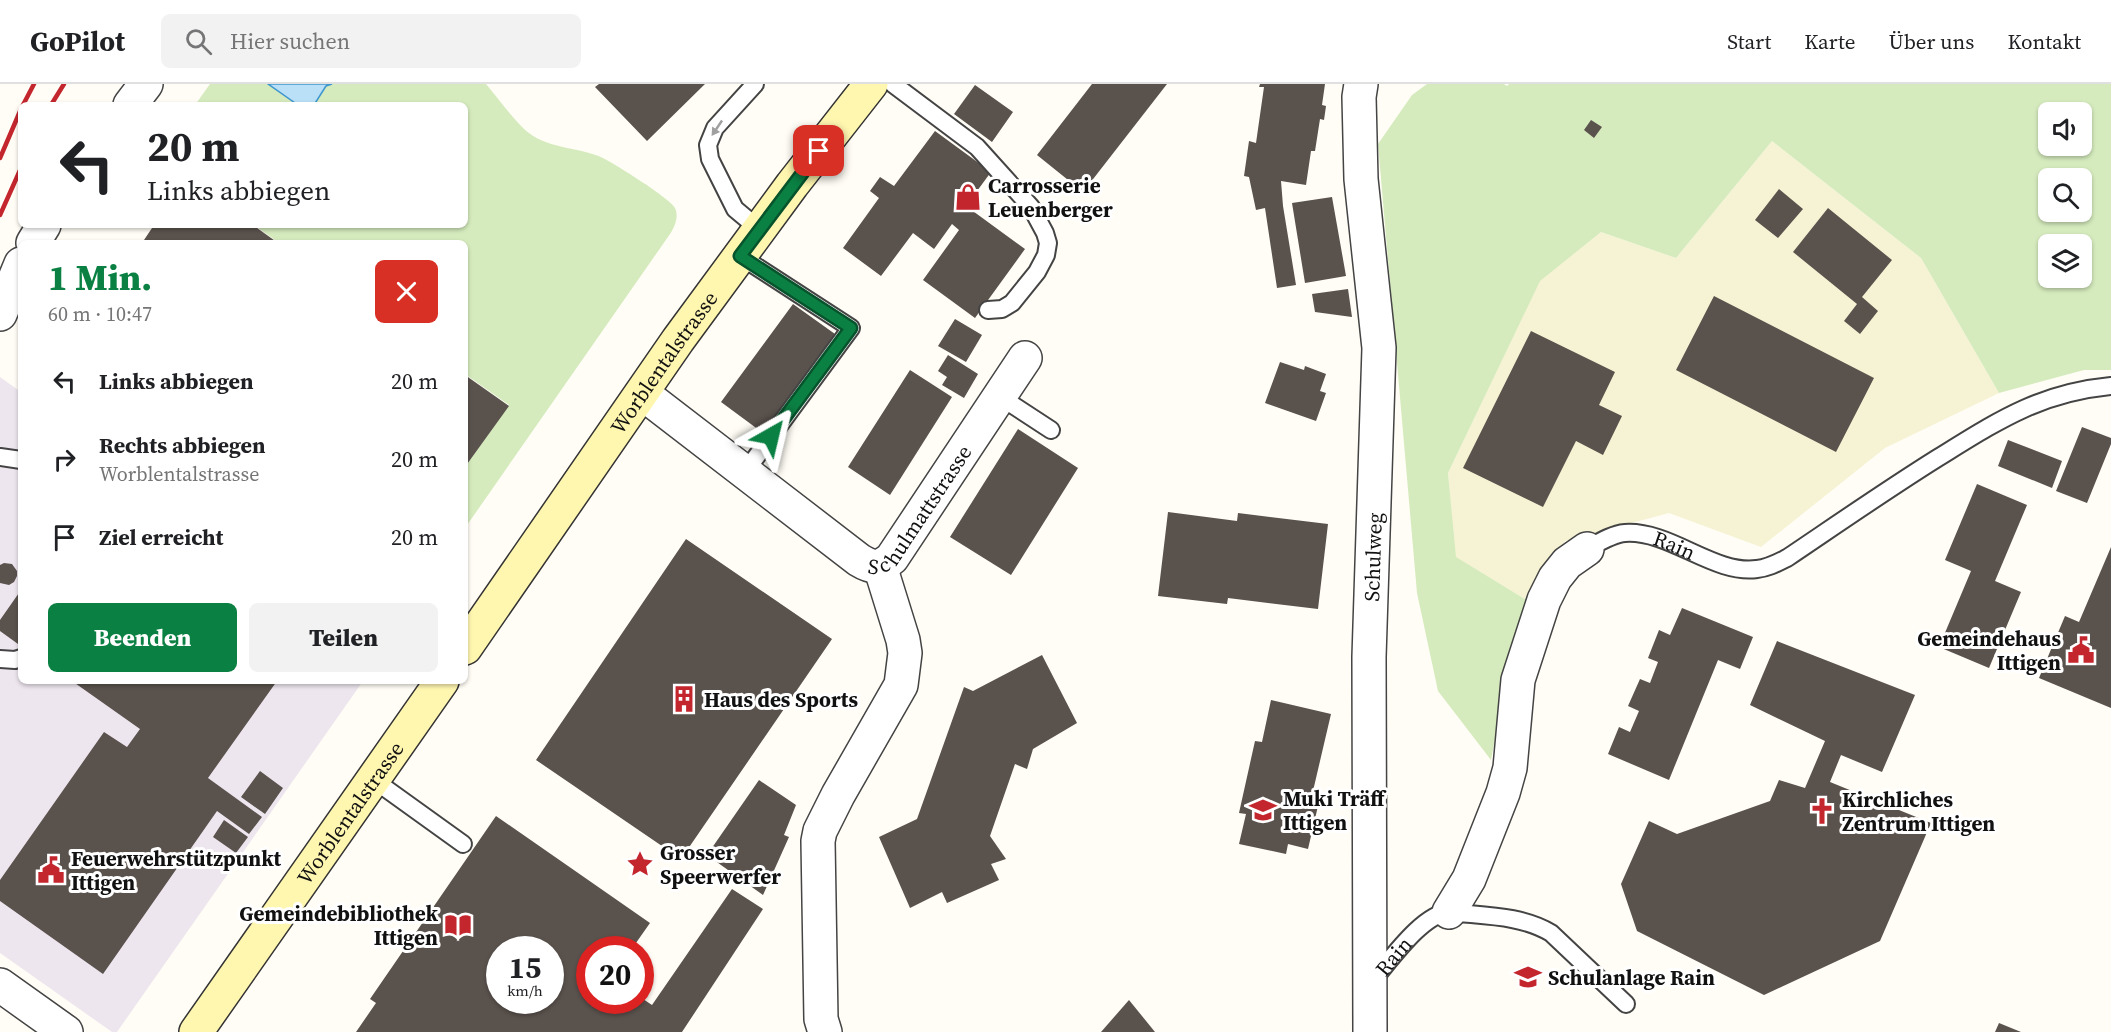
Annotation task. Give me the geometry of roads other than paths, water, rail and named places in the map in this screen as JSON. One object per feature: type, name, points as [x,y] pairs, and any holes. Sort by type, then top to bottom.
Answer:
[{"type":"main road","name":"Worblentalstrasse","points":[[468,644],[759,229],[871,84]]},
{"type":"main road","name":"Worblentalstrasse","points":[[196,1032],[440,684]]},
{"type":"street","points":[[132,102],[146,84]]},
{"type":"street","name":"Schulweg","points":[[1361,84],[1359,97],[1361,179],[1379,348],[1369,657],[1370,1032]]},
{"type":"street","points":[[0,314],[18,271]]},
{"type":"street","name":"Schulmattstrasse","points":[[642,393],[859,560],[872,567],[880,566],[897,552],[1025,358]]},
{"type":"street","name":"Rain","points":[[1449,912],[1468,879],[1503,793],[1510,768],[1518,680],[1544,600],[1555,578],[1567,563],[1587,549]]},
{"type":"street","points":[[825,1032],[821,1019],[818,841],[820,831],[901,685],[903,640],[880,566]]},
{"type":"street","points":[[0,985],[66,1032]]},
{"type":"lane","points":[[755,84],[715,128],[708,145],[710,159],[735,209],[759,229]]},
{"type":"lane","points":[[893,84],[977,147],[1031,207],[1046,233],[1048,243],[1046,255],[1037,272],[1012,303],[1002,309],[988,309]]},
{"type":"lane","points":[[740,256],[851,328],[745,472]]},
{"type":"lane","name":"Rain","points":[[1587,549],[1605,539],[1623,533],[1642,534],[1729,567],[1744,570],[1769,567],[1787,558],[1896,484],[2010,414],[2046,399],[2085,389],[2111,386]]},
{"type":"lane","points":[[999,396],[1051,430]]},
{"type":"lane","points":[[0,457],[18,460]]},
{"type":"lane","points":[[0,659],[18,659]]},
{"type":"lane","points":[[374,780],[463,844]]},
{"type":"lane","points":[[1449,912],[1520,920],[1539,926],[1551,933],[1626,1004]]},
{"type":"lane","name":"Rain","points":[[1370,983],[1423,924],[1440,913],[1449,912]]},
{"type":"water","points":[[268,84],[332,84],[326,86],[316,102],[294,102]]},
{"type":"railway","points":[[25,102],[34,84]]},
{"type":"railway","points":[[53,102],[64,84]]},
{"type":"railway","points":[[0,158],[18,116]]},
{"type":"railway","points":[[0,215],[18,175]]},
{"type":"place","name":"Carrosserie Leuenberger","points":[[968,197]]},
{"type":"place","name":"Gemeindehaus Ittigen","points":[[2081,650]]},
{"type":"place","name":"Haus des Sports","points":[[684,699]]},
{"type":"place","name":"Muki Träff Ittigen","points":[[1263,810]]},
{"type":"place","name":"Kirchliches Zentrum Ittigen","points":[[1822,811]]},
{"type":"place","name":"Grosser Speerwerfer","points":[[640,864]]},
{"type":"place","name":"Feuerwehrstützpunkt Ittigen","points":[[51,870]]},
{"type":"place","name":"Gemeindebibliothek Ittigen","points":[[458,925]]},
{"type":"place","name":"Schulanlage Rain","points":[[1528,977]]}]
